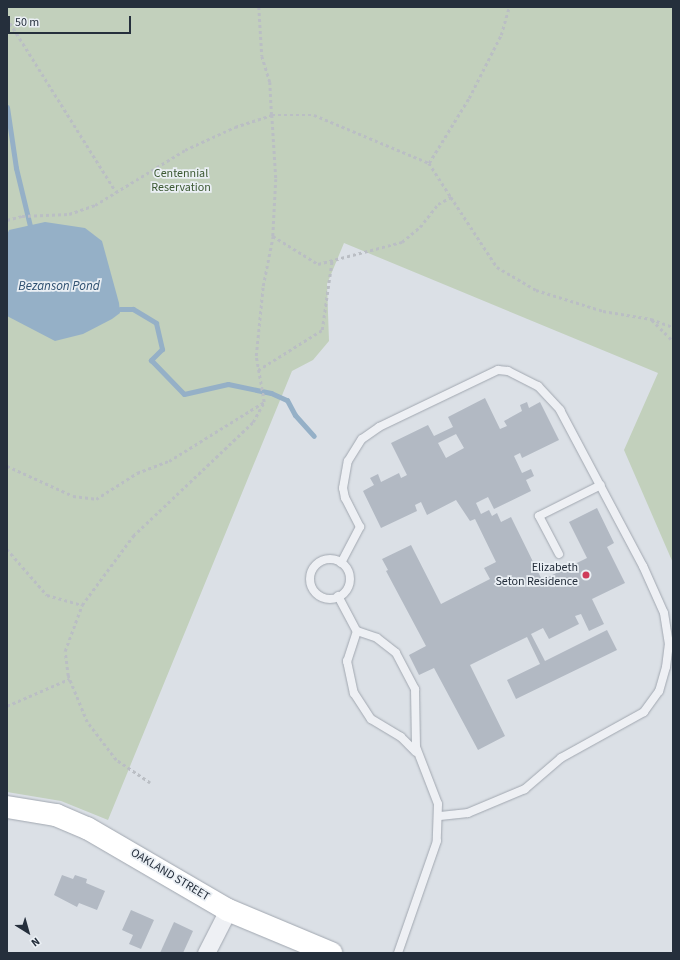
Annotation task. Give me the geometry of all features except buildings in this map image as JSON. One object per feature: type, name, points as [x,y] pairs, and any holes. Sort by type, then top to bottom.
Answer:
[{"type":"street","name":"OAKLAND STREET","points":[[7,807],[56,815],[87,828],[228,910],[331,953]]},
{"type":"street","points":[[206,953],[228,910]]},
{"type":"lane","points":[[341,563],[360,527],[345,498],[343,488],[348,461],[362,439],[378,427],[498,370],[522,377],[550,398],[601,485],[643,566],[667,623],[668,655],[659,691],[650,706],[639,717],[561,758],[525,789],[468,813],[440,816]]},
{"type":"lane","points":[[559,554],[539,516],[601,485]]},
{"type":"lane","points":[[332,559],[341,563],[348,572],[349,580],[347,588],[338,596],[320,596],[312,586],[310,574],[321,561],[332,559]]},
{"type":"lane","points":[[338,596],[357,631],[377,638],[391,648],[412,683],[417,696],[414,738],[419,756],[435,793],[440,816],[437,841],[427,874],[398,953]]},
{"type":"lane","points":[[357,631],[347,661],[354,693],[371,719],[401,737],[419,756]]},
{"type":"path","points":[[150,784],[116,760],[100,742],[87,722],[69,679],[65,651],[82,605],[133,536],[253,422],[264,402],[256,356],[262,294],[273,236],[276,179],[270,82],[262,56],[259,7]]},
{"type":"path","points":[[429,163],[469,98],[501,35],[508,7]]},
{"type":"path","points":[[7,18],[116,192]]},
{"type":"path","points":[[7,220],[22,216],[70,214],[95,205],[185,150],[235,127],[272,115],[314,115],[429,163],[497,267],[536,290],[603,311],[651,318],[673,327]]},
{"type":"path","points":[[273,236],[318,264],[402,242],[420,227],[438,204],[451,197]]},
{"type":"path","points":[[258,370],[322,330],[332,260]]},
{"type":"path","points":[[651,318],[673,341]]},
{"type":"path","points":[[7,466],[72,496],[96,499],[137,473],[168,461],[264,402]]},
{"type":"path","points":[[7,549],[47,595],[82,605]]},
{"type":"path","points":[[7,706],[69,679]]},
{"type":"green space","name":"Centennial Reservation","points":[[7,7],[673,7],[673,563],[624,450],[658,373],[344,243],[327,284],[329,341],[313,360],[292,371],[108,820],[61,801],[7,792]]},
{"type":"water","name":"Bezanson Pond","points":[[45,222],[85,228],[102,241],[119,303],[120,313],[112,319],[83,334],[55,341],[7,316],[7,235],[9,230]]},
{"type":"waterway","points":[[7,107],[16,168],[30,226]]},
{"type":"waterway","points":[[120,309],[133,309],[156,323],[162,349],[151,360],[184,394],[228,384],[271,393],[287,400],[295,415],[314,436]]},
{"type":"place","name":"Elizabeth Seton Residence","points":[[586,575]]}]
